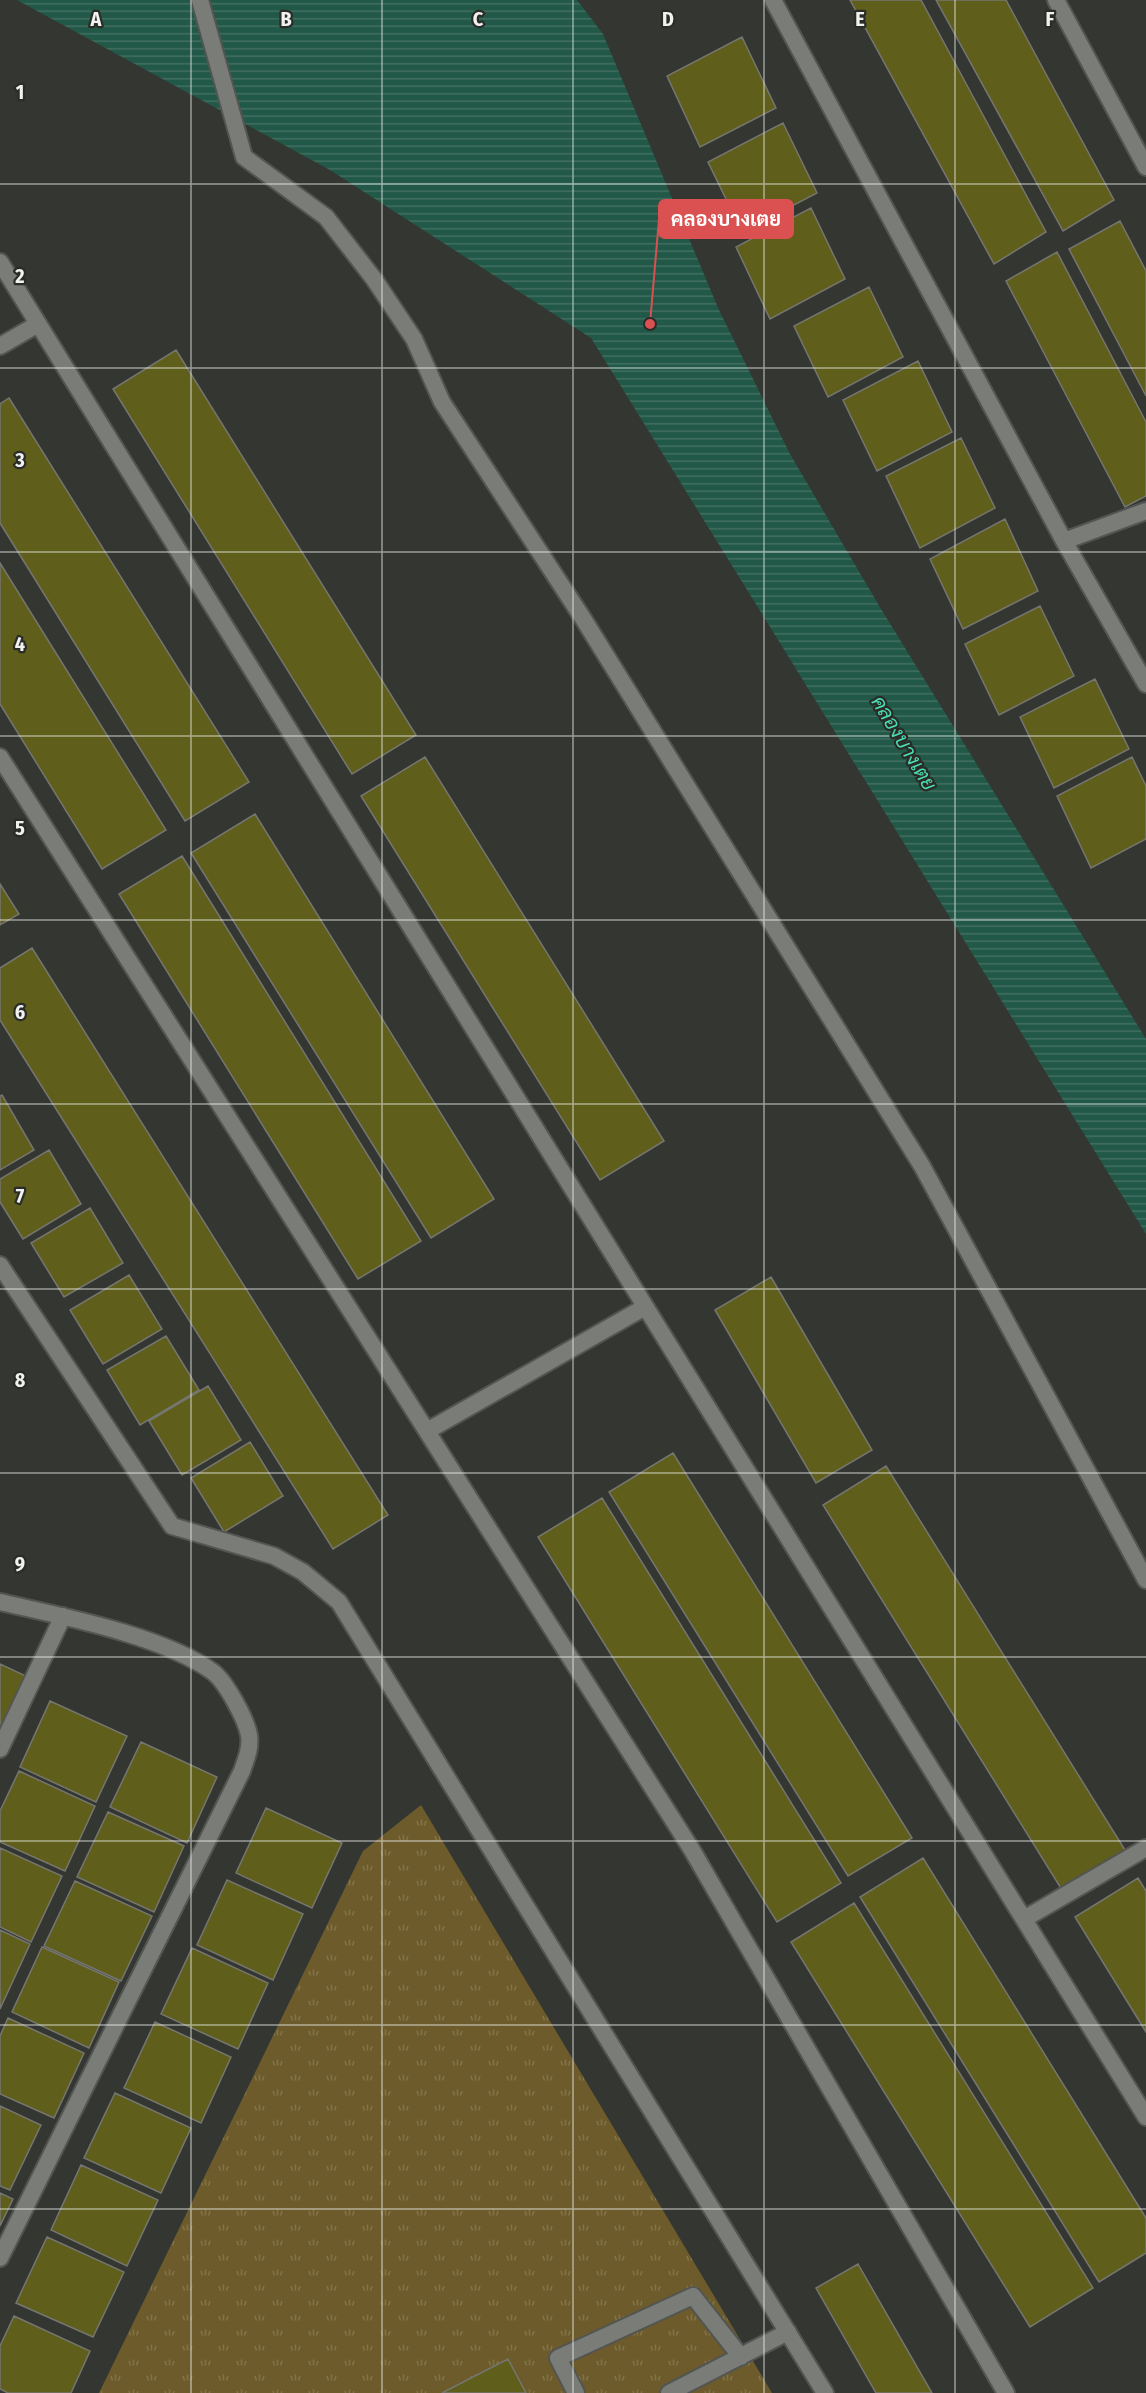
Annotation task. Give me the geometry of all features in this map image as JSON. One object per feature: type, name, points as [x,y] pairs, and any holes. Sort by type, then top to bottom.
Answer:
[{"type":"street","points":[[200,0],[241,137],[244,157],[326,217],[374,279],[414,339],[442,402],[585,620],[922,1166],[1146,1580]]},
{"type":"street","points":[[773,0],[1064,541],[1146,684]]},
{"type":"street","points":[[1056,0],[1146,167]]},
{"type":"street","points":[[0,262],[1146,2117]]},
{"type":"street","points":[[0,346],[38,324]]},
{"type":"street","points":[[1064,541],[1146,511]]},
{"type":"street","points":[[0,757],[692,1850],[1006,2393]]},
{"type":"street","points":[[0,1264],[161,1513],[172,1526],[274,1556],[303,1572],[339,1602],[825,2393]]},
{"type":"street","points":[[427,1431],[645,1307]]},
{"type":"street","points":[[0,1602],[63,1616],[175,1650],[214,1673],[230,1693],[249,1734],[249,1753],[242,1771],[0,2258]]},
{"type":"street","points":[[0,1749],[63,1616]]},
{"type":"street","points":[[1024,1919],[1146,1848]]},
{"type":"street","points":[[576,2393],[558,2358],[693,2296],[741,2357]]},
{"type":"street","points":[[669,2393],[788,2332]]},
{"type":"green space","points":[[421,1805],[772,2393],[99,2393],[363,1851]]},
{"type":"water","points":[[17,0],[577,0],[603,34],[719,310],[790,454],[881,609],[1146,1039],[1146,1234],[591,338],[330,170]]},
{"type":"building","points":[[850,0],[921,0],[1046,232],[994,264]]},
{"type":"building","points":[[936,0],[1006,0],[1114,200],[1063,231]]},
{"type":"building","points":[[742,37],[776,108],[700,147],[667,76]]},
{"type":"building","points":[[783,123],[817,193],[742,232],[708,162]]},
{"type":"building","points":[[811,208],[845,279],[770,319],[736,247]]},
{"type":"building","points":[[1120,221],[1146,271],[1146,396],[1069,249]]},
{"type":"building","points":[[1057,252],[1146,422],[1146,496],[1125,507],[1006,281]]},
{"type":"building","points":[[869,287],[903,357],[828,397],[794,326]]},
{"type":"building","points":[[176,350],[416,735],[352,774],[113,389]]},
{"type":"building","points":[[918,361],[952,432],[877,471],[843,400]]},
{"type":"building","points":[[9,398],[249,782],[185,821],[0,523],[0,404]]},
{"type":"building","points":[[961,438],[995,508],[920,548],[886,476]]},
{"type":"building","points":[[1005,519],[1038,591],[963,629],[930,559]]},
{"type":"building","points":[[0,563],[166,830],[102,869],[0,704]]},
{"type":"building","points":[[1040,606],[1074,676],[999,715],[965,644]]},
{"type":"building","points":[[1095,679],[1129,749],[1054,788],[1020,717]]},
{"type":"building","points":[[425,757],[664,1141],[600,1180],[361,796]]},
{"type":"building","points":[[1132,757],[1146,786],[1146,839],[1091,868],[1057,796]]},
{"type":"building","points":[[255,814],[494,1199],[431,1238],[191,853]]},
{"type":"building","points":[[182,856],[421,1241],[358,1279],[119,894]]},
{"type":"building","points":[[0,884],[19,914],[0,925]]},
{"type":"building","points":[[32,948],[388,1515],[333,1549],[0,1020],[0,968]]},
{"type":"building","points":[[2,1095],[34,1150],[0,1170],[0,1096]]},
{"type":"building","points":[[49,1150],[81,1204],[23,1239],[0,1202],[0,1179]]},
{"type":"building","points":[[90,1208],[123,1263],[64,1297],[31,1243]]},
{"type":"building","points":[[129,1275],[162,1329],[103,1364],[70,1310]]},
{"type":"building","points":[[771,1277],[872,1450],[816,1483],[715,1310]]},
{"type":"building","points":[[166,1336],[199,1390],[140,1425],[107,1370]]},
{"type":"building","points":[[208,1386],[241,1440],[182,1475],[149,1421]]},
{"type":"building","points":[[250,1442],[283,1496],[224,1532],[191,1478]]},
{"type":"building","points":[[673,1453],[912,1838],[848,1876],[609,1492]]},
{"type":"building","points":[[886,1466],[1125,1850],[1062,1890],[823,1505]]},
{"type":"building","points":[[602,1498],[841,1883],[777,1922],[538,1537]]},
{"type":"building","points":[[0,1664],[28,1677],[0,1736]]},
{"type":"building","points":[[50,1701],[127,1736],[96,1802],[20,1767]]},
{"type":"building","points":[[141,1742],[217,1777],[187,1843],[110,1807]]},
{"type":"building","points":[[19,1771],[95,1806],[65,1871],[0,1842],[0,1811]]},
{"type":"building","points":[[266,1808],[342,1843],[312,1908],[236,1873]]},
{"type":"building","points":[[108,1812],[184,1846],[154,1912],[77,1877]]},
{"type":"building","points":[[0,1848],[62,1876],[31,1942],[0,1927]]},
{"type":"building","points":[[923,1858],[1146,2218],[1146,2253],[1099,2282],[860,1897]]},
{"type":"building","points":[[1138,1878],[1146,1891],[1146,2032],[1075,1917]]},
{"type":"building","points":[[227,1880],[303,1914],[273,1980],[197,1945]]},
{"type":"building","points":[[75,1881],[152,1916],[121,1981],[44,1946]]},
{"type":"building","points":[[854,1903],[1093,2288],[1030,2327],[791,1942]]},
{"type":"building","points":[[0,1930],[30,1944],[0,2009]]},
{"type":"building","points":[[42,1947],[119,1982],[89,2048],[12,2012]]},
{"type":"building","points":[[192,1948],[268,1983],[238,2049],[161,2014]]},
{"type":"building","points":[[8,2018],[84,2053],[54,2118],[0,2094],[0,2036]]},
{"type":"building","points":[[155,2022],[231,2057],[201,2123],[124,2088]]},
{"type":"building","points":[[115,2093],[191,2128],[161,2193],[84,2158]]},
{"type":"building","points":[[0,2106],[41,2125],[10,2190],[0,2186]]},
{"type":"building","points":[[81,2165],[158,2200],[127,2266],[51,2230]]},
{"type":"building","points":[[0,2193],[13,2199],[0,2226]]},
{"type":"building","points":[[47,2237],[124,2272],[93,2337],[16,2303]]},
{"type":"building","points":[[858,2264],[932,2393],[876,2393],[816,2288]]},
{"type":"building","points":[[14,2316],[90,2351],[71,2393],[8,2393],[0,2389],[0,2346]]},
{"type":"building","points":[[508,2359],[526,2393],[442,2393]]},
{"type":"place","name":"คลองบางเตย","points":[[650,324]]}]
